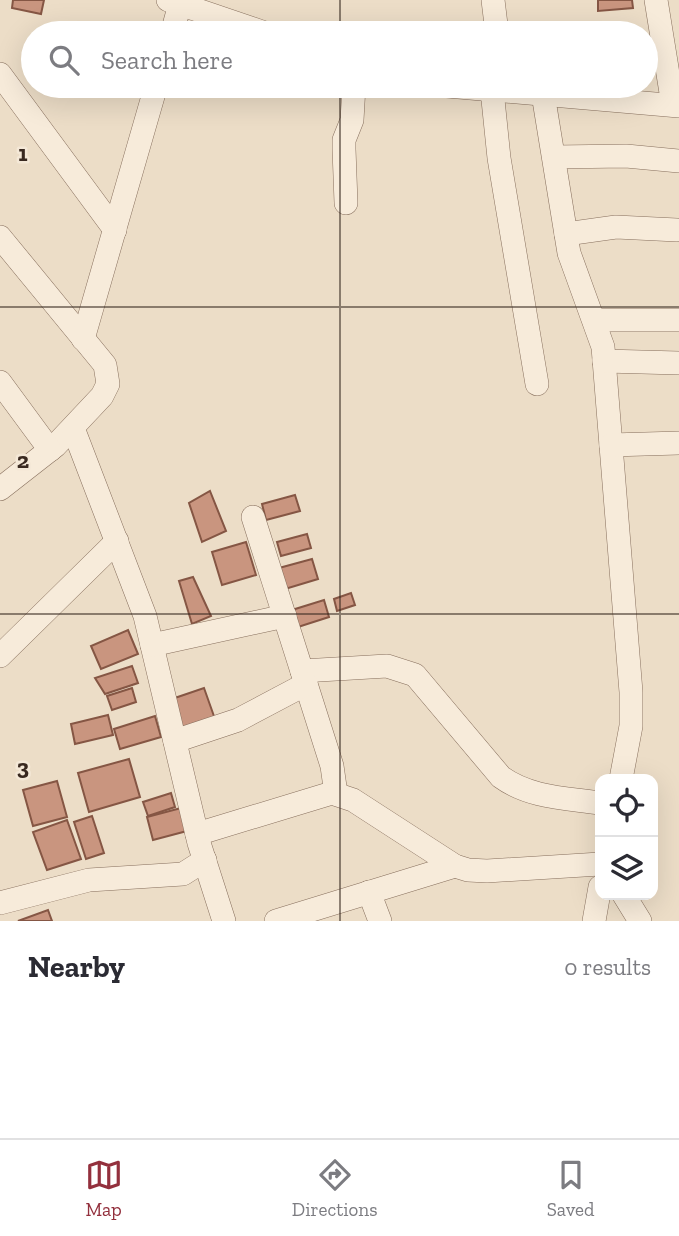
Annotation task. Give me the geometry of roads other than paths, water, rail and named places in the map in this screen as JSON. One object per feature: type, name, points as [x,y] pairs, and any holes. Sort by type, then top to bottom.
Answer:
[{"type":"street","points":[[216,0],[244,21]]},
{"type":"street","points":[[493,0],[496,21]]},
{"type":"street","points":[[591,98],[676,105],[656,0]]},
{"type":"street","points":[[173,21],[174,2],[231,21]]},
{"type":"street","points":[[0,74],[115,230]]},
{"type":"street","points":[[83,339],[153,98]]},
{"type":"street","points":[[346,203],[344,140],[352,120],[353,98]]},
{"type":"street","points":[[499,98],[499,158],[537,384]]},
{"type":"street","points":[[544,98],[572,264],[603,347],[632,711],[622,774]]},
{"type":"street","points":[[555,157],[626,156],[679,161]]},
{"type":"street","points":[[566,234],[616,227],[677,230]]},
{"type":"street","points":[[0,237],[105,365],[108,374],[108,384],[102,396],[73,428],[50,450],[0,489]]},
{"type":"street","points":[[594,320],[679,320]]},
{"type":"street","points":[[604,361],[679,363]]},
{"type":"street","points":[[0,382],[50,450]]},
{"type":"street","points":[[73,428],[145,616],[197,834],[224,921]]},
{"type":"street","points":[[611,445],[679,443]]},
{"type":"street","points":[[253,517],[332,766],[337,794]]},
{"type":"street","points":[[0,656],[117,541]]},
{"type":"street","points":[[152,645],[285,616]]},
{"type":"street","points":[[175,741],[238,720],[304,677],[387,666],[415,675],[501,777],[515,787],[530,793],[595,802]]},
{"type":"street","points":[[197,834],[321,795],[337,794],[353,800],[455,866],[468,870],[595,864]]},
{"type":"street","points":[[0,903],[89,880],[183,874],[205,860]]},
{"type":"street","points":[[276,921],[455,866]]},
{"type":"street","points":[[369,892],[380,921]]},
{"type":"street","points":[[594,921],[598,900]]},
{"type":"street","points":[[627,900],[640,921]]}]
